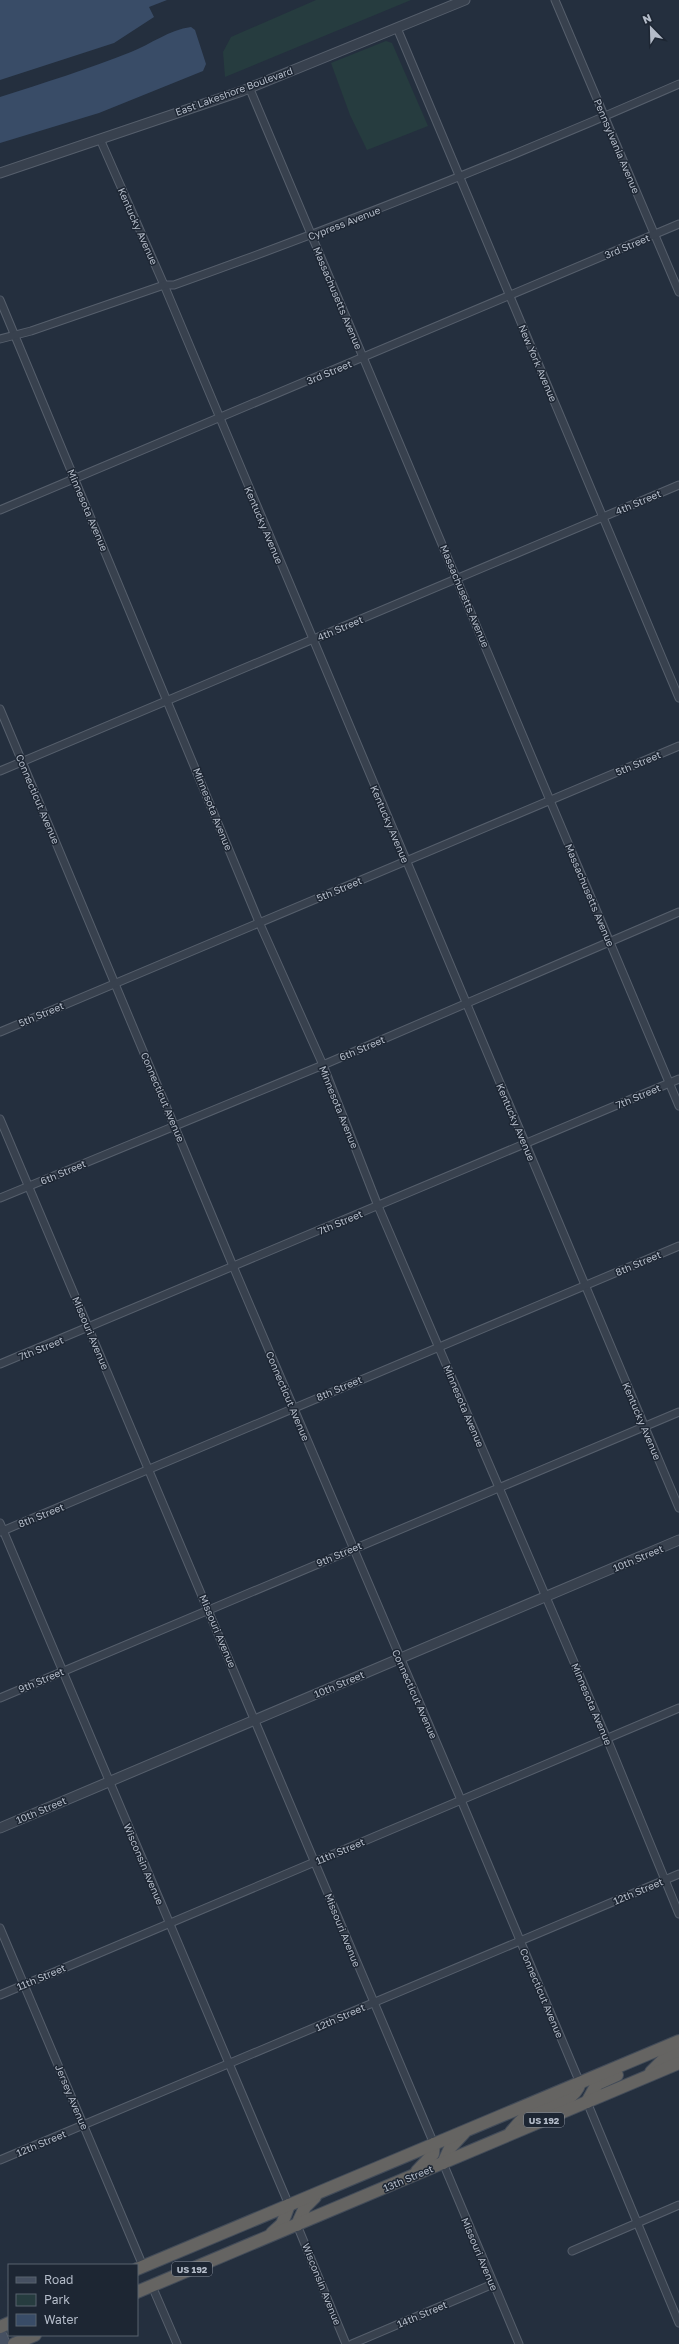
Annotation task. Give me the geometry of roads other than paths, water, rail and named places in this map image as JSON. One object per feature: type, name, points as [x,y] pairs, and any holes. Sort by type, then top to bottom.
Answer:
[{"type":"highway","name":"US 192","points":[[140,2268],[679,2040]]},
{"type":"highway","points":[[587,2102],[597,2084],[637,2067],[650,2052]]},
{"type":"highway","points":[[648,2076],[665,2058],[679,2052]]},
{"type":"highway","name":"13th Street","points":[[138,2292],[679,2063]]},
{"type":"highway","points":[[509,2134],[524,2118],[568,2099],[576,2092],[580,2083]]},
{"type":"highway","points":[[443,2163],[450,2148],[468,2130]]},
{"type":"highway","points":[[410,2177],[427,2162],[432,2154],[434,2144]]},
{"type":"highway","points":[[297,2225],[306,2207],[320,2192]]},
{"type":"highway","points":[[269,2237],[282,2224],[289,2205]]},
{"type":"highway","points":[[14,2344],[33,2336]]},
{"type":"main road","points":[[0,2332],[5,2344]]},
{"type":"street","name":"East Lakeshore Boulevard","points":[[0,173],[249,87],[465,0]]},
{"type":"street","name":"Pennsylvania Avenue","points":[[555,0],[679,292]]},
{"type":"street","name":"New York Avenue","points":[[397,28],[679,698]]},
{"type":"street","name":"Cypress Avenue","points":[[0,339],[164,285],[174,285],[312,236],[460,178],[679,84]]},
{"type":"street","name":"Massachusetts Avenue","points":[[249,87],[679,1106]]},
{"type":"street","name":"Kentucky Avenue","points":[[100,139],[164,285],[218,418],[679,1508]]},
{"type":"street","name":"3rd Street","points":[[0,510],[679,224]]},
{"type":"street","name":"Minnesota Avenue","points":[[0,300],[168,700],[259,922],[323,1065],[378,1206],[607,1738],[679,1914]]},
{"type":"street","name":"4th Street","points":[[0,771],[458,580],[679,485]]},
{"type":"street","name":"Connecticut Avenue","points":[[0,709],[233,1266],[580,2083]]},
{"type":"street","name":"5th Street","points":[[0,1032],[679,746]]},
{"type":"street","name":"6th Street","points":[[0,1198],[323,1065],[679,912]]},
{"type":"street","name":"7th Street","points":[[0,1364],[89,1328],[679,1079]]},
{"type":"street","name":"Missouri Avenue","points":[[0,1119],[209,1609],[254,1720],[434,2144]]},
{"type":"street","name":"8th Street","points":[[2,1531],[150,1470],[439,1346],[679,1246]]},
{"type":"street","name":"9th Street","points":[[0,1698],[679,1412]]},
{"type":"street","name":"Wisconsin Avenue","points":[[0,1523],[2,1531],[63,1671],[228,2064],[289,2205]]},
{"type":"street","name":"10th Street","points":[[0,1828],[679,1540]]},
{"type":"street","name":"11th Street","points":[[0,1995],[679,1708]]},
{"type":"street","name":"12th Street","points":[[0,2160],[679,1874]]},
{"type":"street","name":"Jersey Avenue","points":[[0,1928],[83,2125],[140,2268]]},
{"type":"street","points":[[587,2102],[679,2323]]},
{"type":"street","name":"Missouri Avenue","points":[[443,2163],[519,2344]]},
{"type":"street","points":[[572,2251],[679,2205]]},
{"type":"street","name":"Wisconsin Avenue","points":[[297,2225],[346,2344]]},
{"type":"street","name":"14th Street","points":[[352,2344],[493,2284]]},
{"type":"street","points":[[152,2286],[177,2344]]},
{"type":"water","points":[[0,0],[167,0],[149,7],[154,17],[114,43],[0,80]]},
{"type":"water","points":[[191,27],[195,30],[206,64],[203,71],[99,113],[0,143],[0,97],[99,64],[138,49],[175,31]]}]
